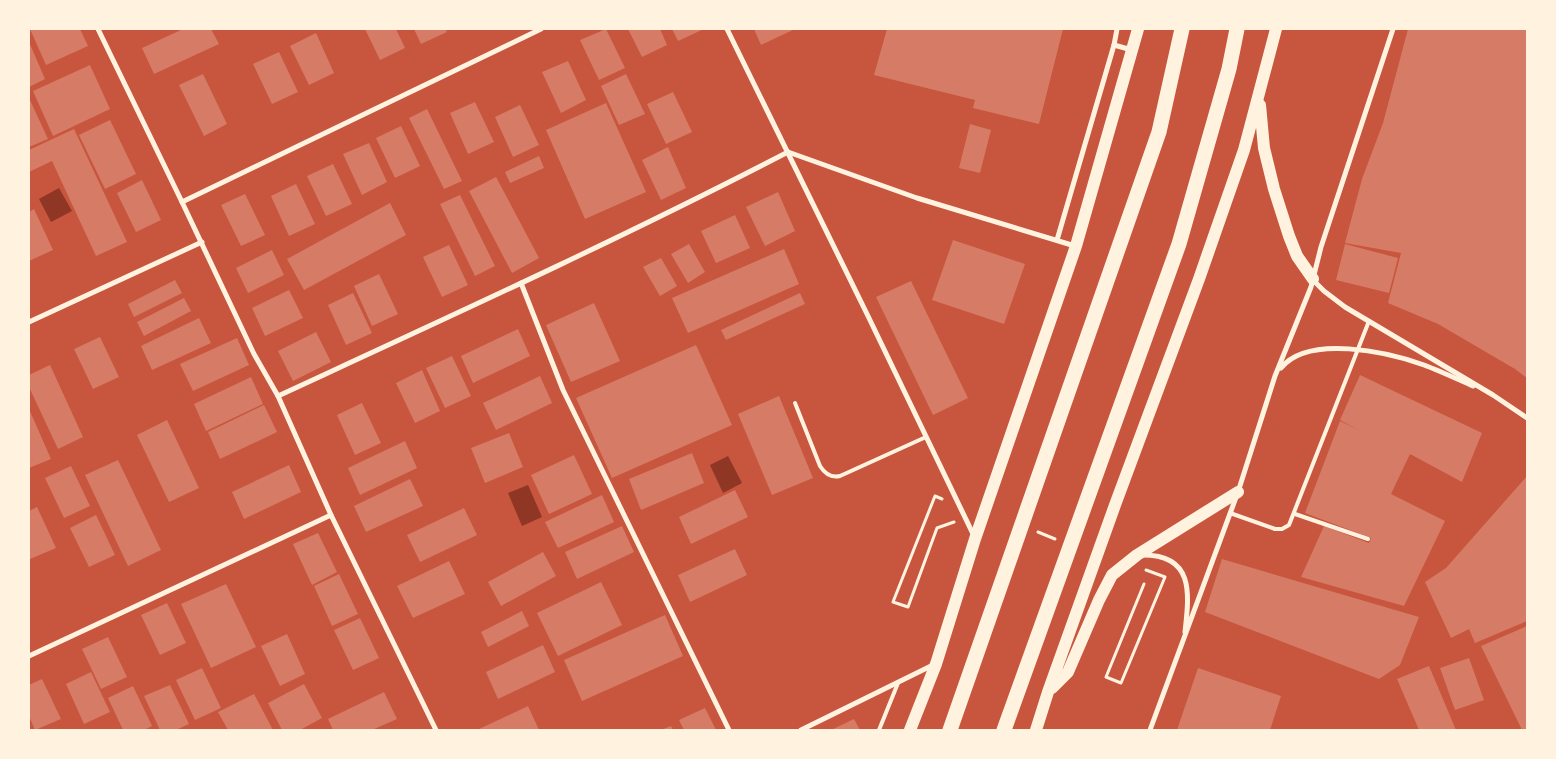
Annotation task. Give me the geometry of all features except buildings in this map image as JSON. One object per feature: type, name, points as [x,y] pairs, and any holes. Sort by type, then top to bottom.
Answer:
[{"type":"highway","points":[[950,730],[1159,132],[1182,29]]},
{"type":"highway","points":[[1004,730],[1179,244],[1229,69],[1237,29]]},
{"type":"main road","points":[[910,730],[936,664],[975,540],[1076,246],[1138,29]]},
{"type":"main road","points":[[1036,730],[1115,505],[1200,279],[1244,150],[1276,29]]},
{"type":"main road","points":[[1259,96],[1264,148],[1274,189],[1297,256],[1313,279]]},
{"type":"main road","points":[[1048,692],[1068,672],[1099,600],[1112,575],[1137,561],[1238,492]]},
{"type":"street","points":[[98,29],[202,242],[254,354],[278,396],[331,515],[436,730]]},
{"type":"street","points":[[182,202],[541,29]]},
{"type":"street","points":[[727,29],[975,540]]},
{"type":"street","points":[[1056,240],[1114,45],[1117,29]]},
{"type":"street","points":[[1150,730],[1238,492],[1275,376],[1313,279],[1321,247],[1393,29]]},
{"type":"street","points":[[1114,45],[1132,50]]},
{"type":"street","points":[[278,396],[521,283],[708,193],[788,152],[917,198],[1076,246]]},
{"type":"street","points":[[29,322],[202,242]]},
{"type":"street","points":[[1313,279],[1333,298],[1527,418]]},
{"type":"street","points":[[521,283],[564,390],[728,730]]},
{"type":"street","points":[[1275,376],[1287,361],[1304,353],[1317,349],[1357,349],[1425,365],[1493,396]]},
{"type":"street","points":[[29,656],[331,515]]},
{"type":"street","points":[[1137,561],[1161,556],[1172,562],[1180,570],[1188,590],[1184,638]]},
{"type":"street","points":[[801,730],[936,664]]},
{"type":"lane","points":[[1230,513],[1275,529],[1282,529],[1289,525],[1295,514],[1369,321]]},
{"type":"lane","points":[[795,403],[820,466],[824,473],[832,476],[840,476],[926,437]]},
{"type":"lane","points":[[1295,514],[1368,539]]},
{"type":"lane","points":[[879,730],[898,683]]},
{"type":"path","points":[[944,500],[935,496],[893,602],[908,607],[937,528],[965,518]]},
{"type":"path","points":[[1036,532],[1063,541]]},
{"type":"path","points":[[1137,561],[1165,577],[1121,683],[1106,677],[1144,584]]},
{"type":"shaded area","points":[[59,188],[72,211],[51,222],[39,199]]},
{"type":"shaded area","points":[[728,456],[742,483],[723,493],[710,465]]},
{"type":"shaded area","points":[[528,485],[542,517],[522,526],[508,493]]}]
